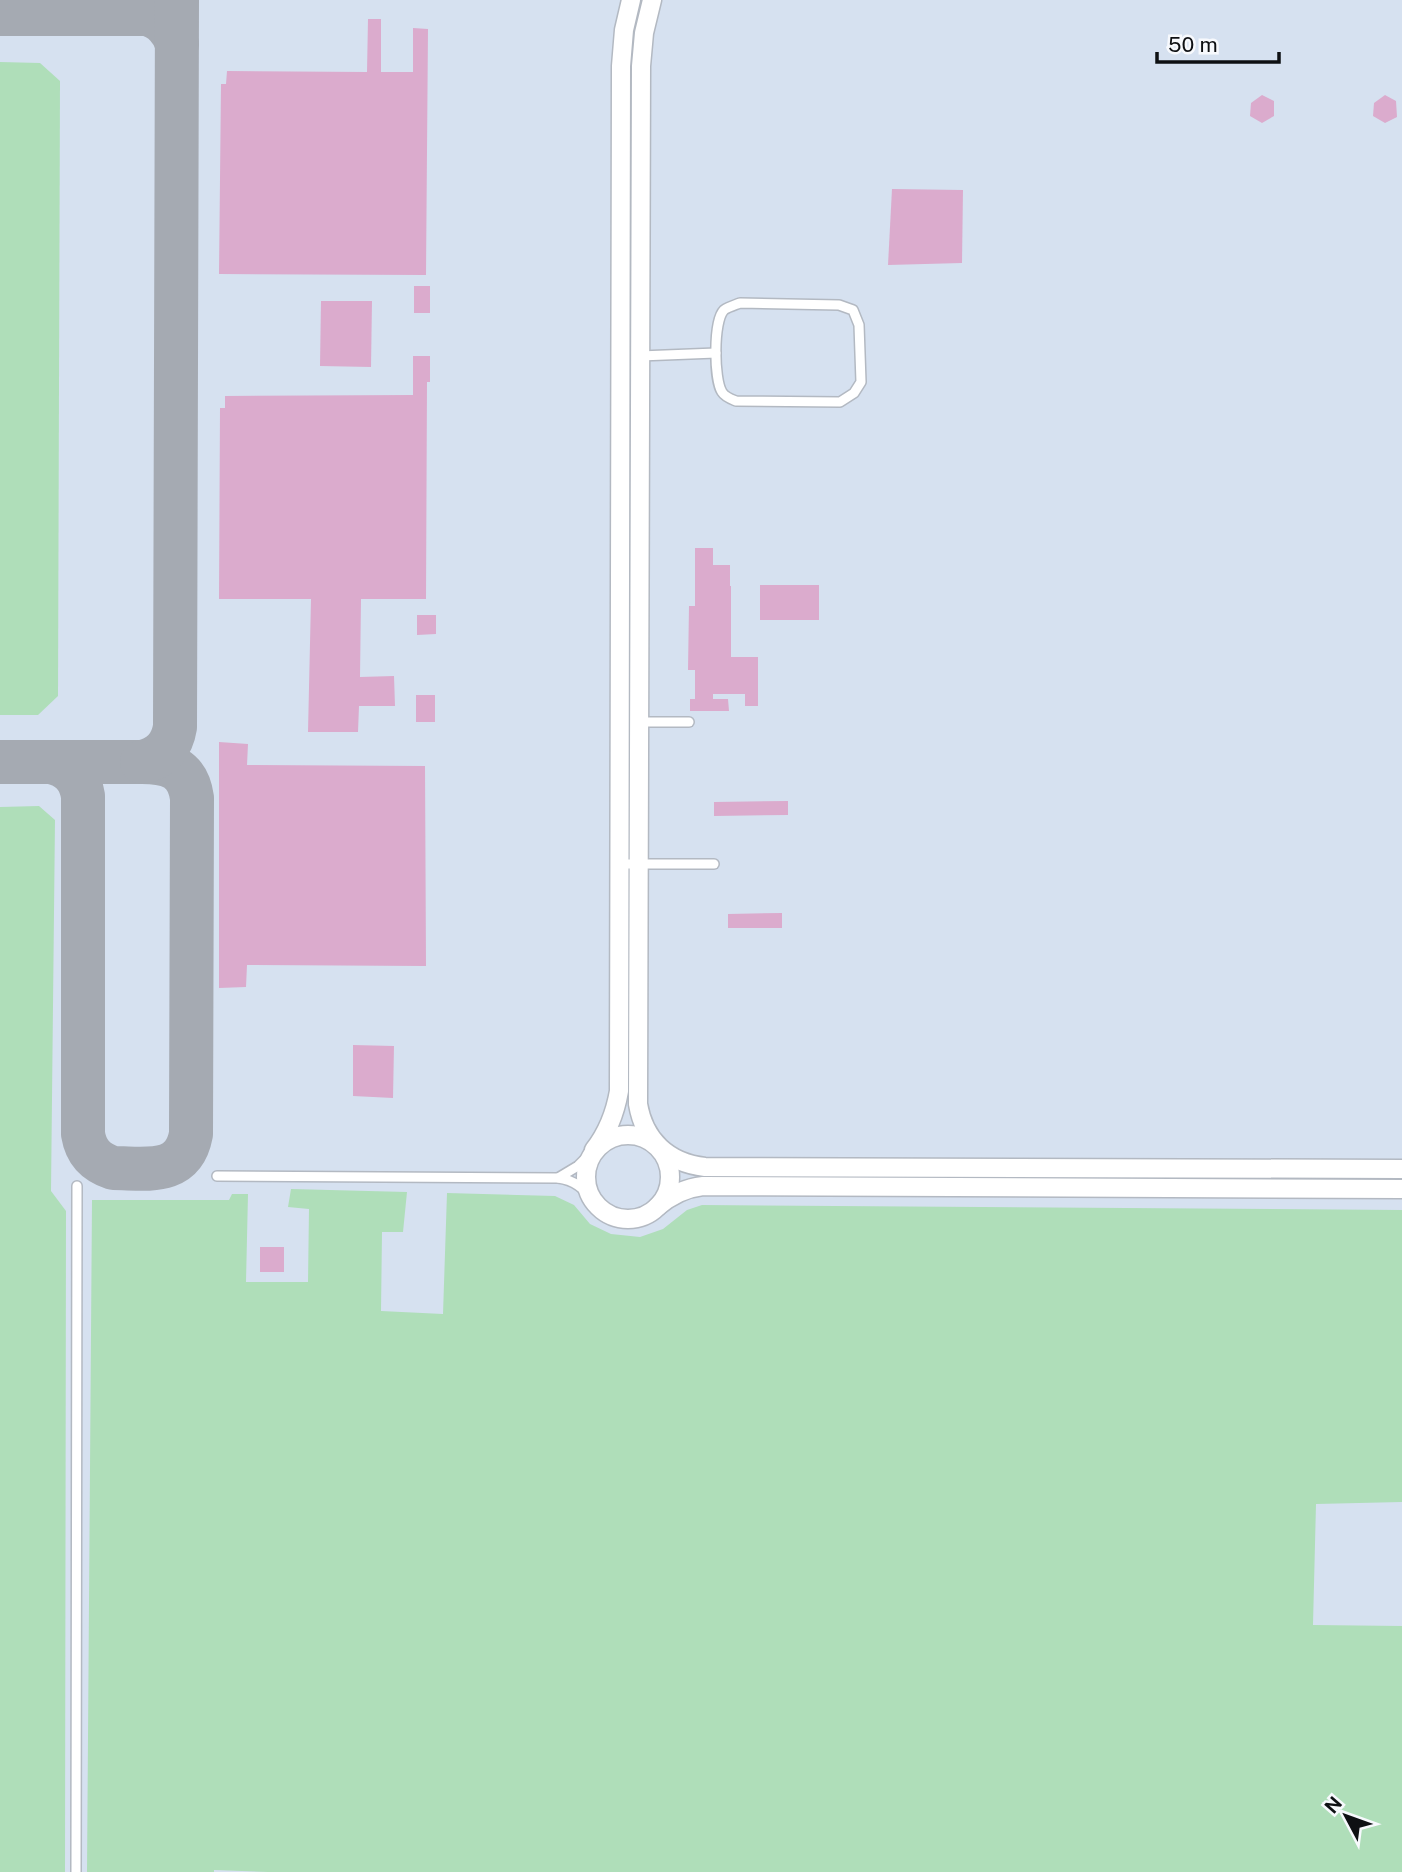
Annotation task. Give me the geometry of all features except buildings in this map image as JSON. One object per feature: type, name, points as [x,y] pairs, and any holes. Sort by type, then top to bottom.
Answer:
[{"type":"street","points":[[631,0],[624,30],[621,66],[619,1091],[614,1117],[594,1150],[586,1170],[588,1192],[593,1202],[601,1210],[619,1218],[639,1217],[673,1195],[693,1187],[704,1186],[1402,1189]]},
{"type":"street","points":[[652,0],[644,33],[641,66],[638,1104],[643,1126],[668,1165],[668,1187],[657,1207]]},
{"type":"street","points":[[594,1150],[603,1142],[624,1134],[647,1139],[673,1159],[705,1167],[1402,1169]]},
{"type":"street","points":[[1349,1189],[1356,1186],[1359,1179],[1357,1172],[1350,1169]]},
{"type":"street","points":[[1374,1169],[1367,1172],[1364,1179],[1367,1186],[1374,1189]]},
{"type":"lane","points":[[740,303],[839,305],[853,310],[859,325],[861,382],[854,393],[840,402],[736,401],[723,394],[717,381],[716,353],[718,323],[724,310],[740,303]]},
{"type":"lane","points":[[640,356],[716,353]]},
{"type":"lane","points":[[639,722],[689,722]]},
{"type":"lane","points":[[619,864],[714,863]]},
{"type":"lane","points":[[558,1178],[578,1166],[594,1150]]},
{"type":"lane","points":[[217,1176],[558,1178],[576,1183],[593,1202]]},
{"type":"lane","points":[[76,1872],[77,1186]]},
{"type":"shaded area","points":[[0,0],[1402,0],[1402,1872],[0,1872]]},
{"type":"green space","points":[[0,62],[40,63],[60,81],[58,696],[38,715],[0,715]]},
{"type":"green space","points":[[39,806],[55,820],[51,1191],[66,1211],[65,1872],[0,1872],[0,807]]},
{"type":"green space","points":[[291,1189],[407,1192],[403,1232],[382,1232],[381,1311],[443,1314],[447,1193],[555,1196],[574,1205],[590,1224],[611,1234],[640,1237],[663,1229],[687,1210],[702,1205],[1402,1210],[1402,1502],[1316,1504],[1313,1625],[1402,1626],[1402,1872],[87,1872],[92,1200],[229,1200],[232,1194],[248,1194],[246,1282],[308,1282],[309,1209],[288,1207]]},
{"type":"taxiway","points":[[142,762],[155,758],[164,750],[175,727],[177,0]]},
{"type":"taxiway","points":[[0,14],[147,14],[166,25],[177,44]]},
{"type":"taxiway","points":[[0,762],[142,762],[161,763],[182,773],[190,788],[191,1134],[187,1148],[172,1164],[150,1169],[113,1168],[92,1156],[84,1140],[83,796],[73,773],[63,766],[57,764],[51,762]]}]
